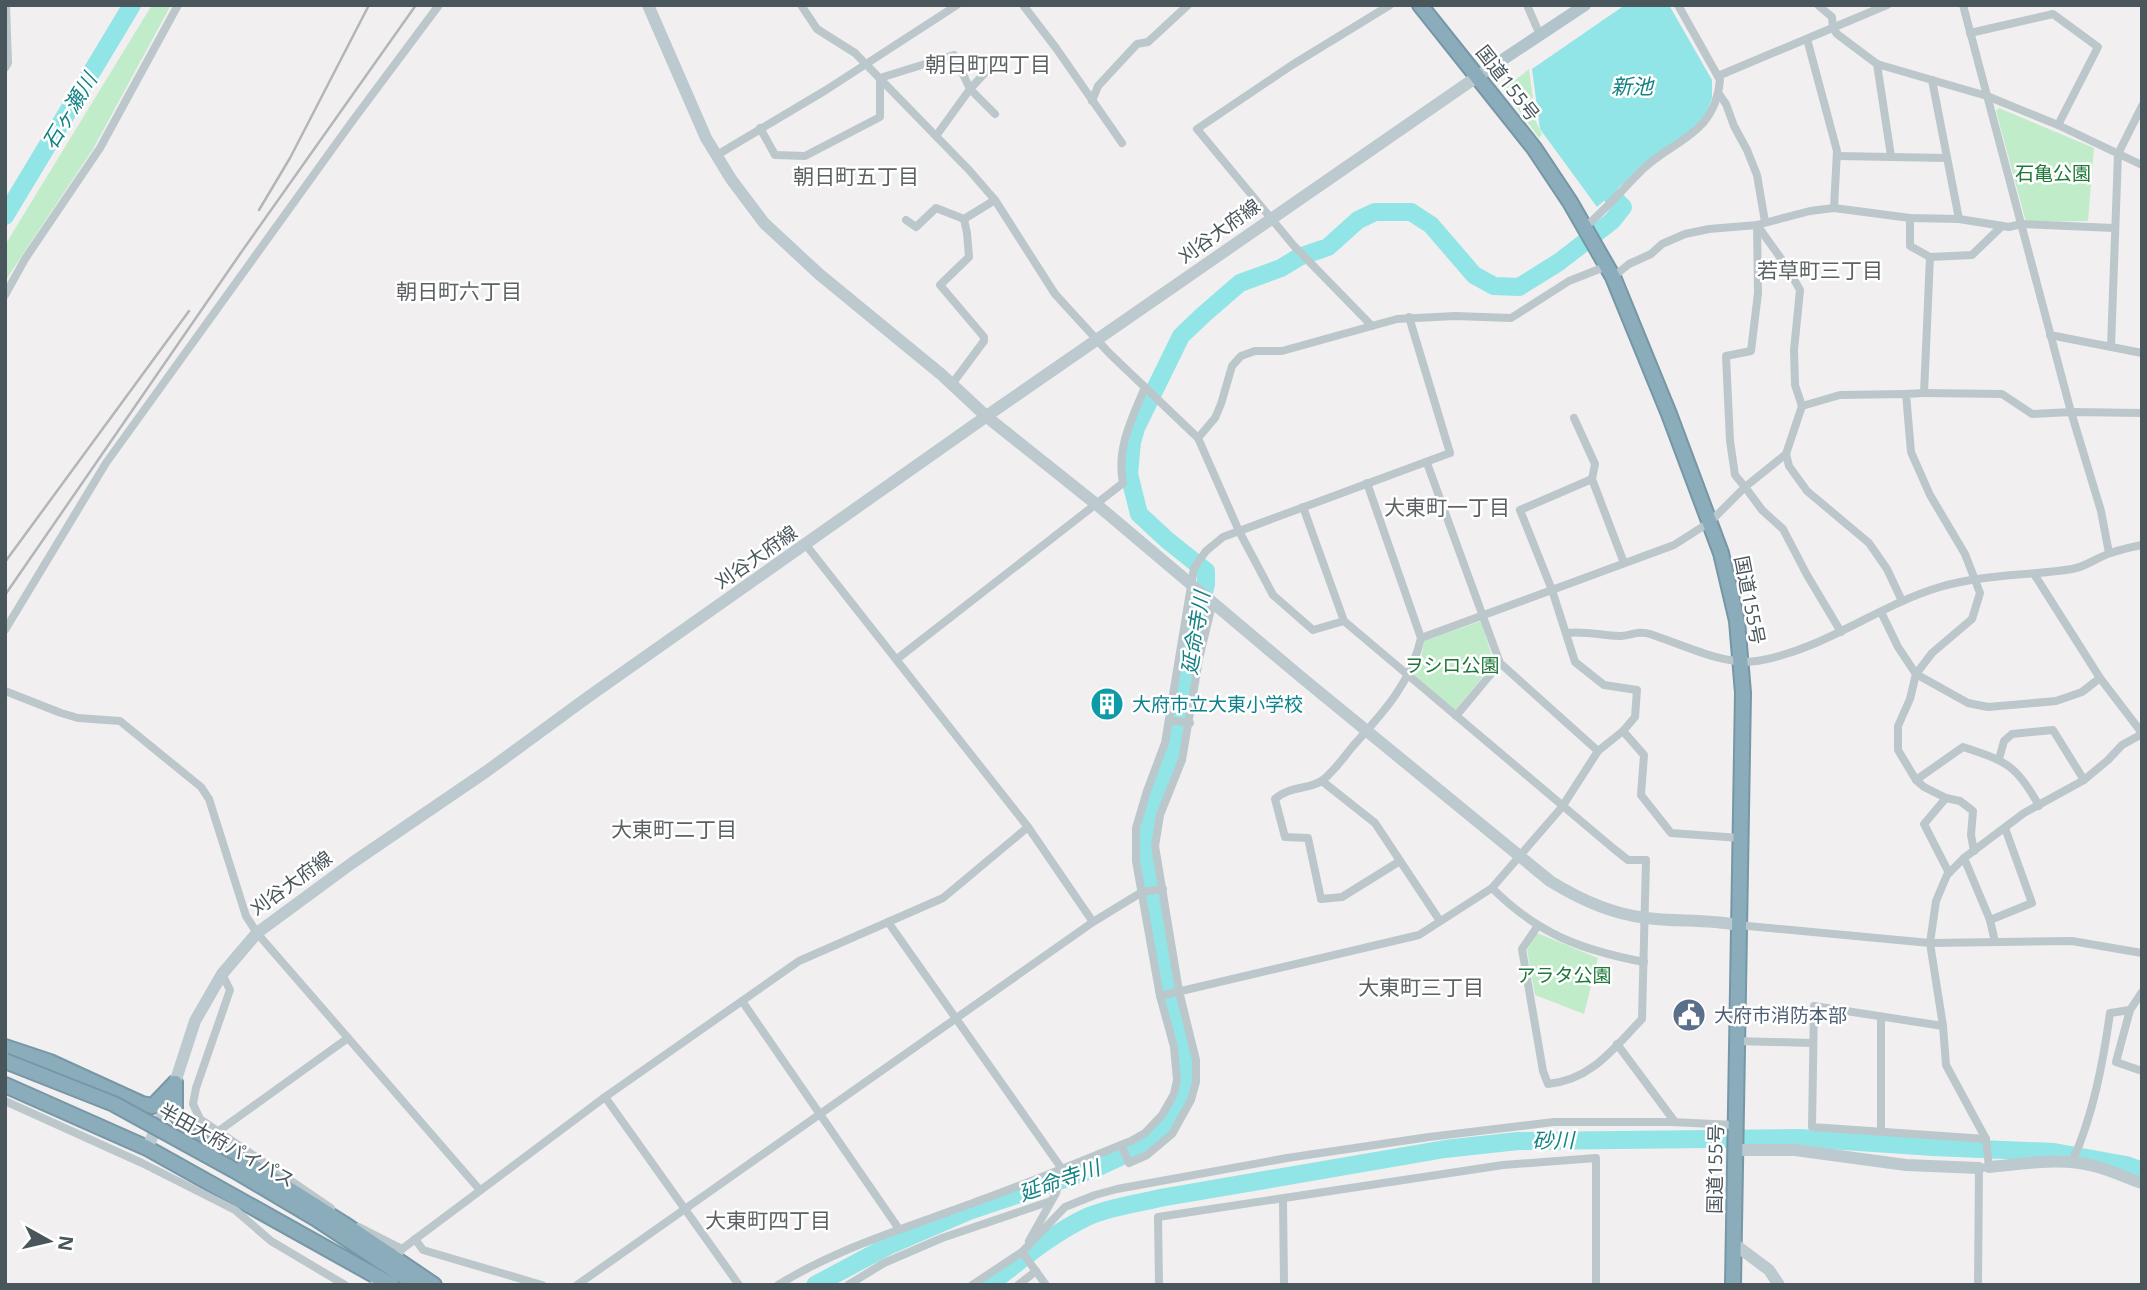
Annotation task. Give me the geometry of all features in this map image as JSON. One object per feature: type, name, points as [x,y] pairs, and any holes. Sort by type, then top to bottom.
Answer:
[{"type":"highway","name":"国道155号","points":[[1420,5],[1534,148],[1610,271],[1670,414],[1730,583],[1742,662],[1733,1285]]},
{"type":"highway","points":[[5,1047],[50,1062],[142,1104],[153,1106],[175,1083]]},
{"type":"highway","name":"半田大府パイパス","points":[[5,1061],[114,1104],[315,1218],[417,1285]]},
{"type":"highway","points":[[175,1083],[175,1113],[182,1122],[435,1285]]},
{"type":"highway","points":[[5,1085],[148,1148],[392,1285]]},
{"type":"main road","points":[[1478,76],[1585,5]]},
{"type":"street","points":[[5,68],[8,63],[6,5]]},
{"type":"street","points":[[5,295],[25,259],[100,148],[178,5]]},
{"type":"street","points":[[5,630],[106,463],[439,5]]},
{"type":"street","points":[[648,5],[706,138],[731,179],[764,223],[819,274],[952,384],[987,417],[1096,504],[1520,858],[1570,893],[1620,913],[1645,918],[1717,921],[1930,943],[2072,942],[2142,953]]},
{"type":"street","points":[[801,5],[817,29],[855,53],[995,200],[1055,294],[1097,341],[1198,438],[1239,531],[1273,595],[1314,630],[1344,621]]},
{"type":"street","points":[[717,155],[826,90],[957,5]]},
{"type":"street","points":[[1023,5],[1122,143]]},
{"type":"street","points":[[1092,101],[1098,86],[1137,44],[1148,42],[1188,5]]},
{"type":"street","points":[[1371,326],[1312,267],[1197,129],[1292,65],[1390,5]]},
{"type":"street","points":[[1527,5],[1540,35]]},
{"type":"street","points":[[1585,227],[1622,193],[1643,169],[1693,135],[1714,106],[1719,94],[1720,80],[1678,5]]},
{"type":"street","points":[[1818,5],[1832,16],[1833,28],[1837,34],[1877,64],[1987,96],[2142,164]]},
{"type":"street","points":[[1718,76],[1887,5]]},
{"type":"street","points":[[1963,5],[2050,335],[2101,511],[2109,553]]},
{"type":"street","points":[[1970,33],[2053,14],[2098,47],[2058,125]]},
{"type":"street","points":[[1807,39],[1837,156],[1834,208]]},
{"type":"street","points":[[880,78],[954,55],[970,89],[995,114]]},
{"type":"street","points":[[936,136],[970,89],[994,63]]},
{"type":"street","points":[[1877,64],[1891,156]]},
{"type":"street","name":"刈谷大府線","points":[[148,1148],[175,1083],[195,1021],[222,974],[257,933],[352,863],[487,771],[588,697],[1248,236],[1271,217],[1478,76]]},
{"type":"street","points":[[760,128],[775,155],[805,156],[880,117],[880,78]]},
{"type":"street","points":[[1932,80],[1959,219]]},
{"type":"street","points":[[1719,94],[1757,175],[1761,224],[1758,293],[1751,351],[1726,356],[1730,441],[1735,475],[1762,510],[1783,529],[1841,632]]},
{"type":"street","points":[[2111,347],[2118,154],[2142,106]]},
{"type":"street","points":[[1837,156],[1947,158]]},
{"type":"street","points":[[964,219],[995,200]]},
{"type":"street","points":[[906,220],[916,226],[936,208],[964,219]]},
{"type":"street","points":[[1198,438],[1215,418],[1232,366],[1241,356],[1255,351],[1283,351],[1409,317],[1511,318],[1569,281],[1641,260],[1662,244],[1685,234],[1761,224],[1834,208],[1910,218],[1959,219],[2002,226],[2114,228]]},
{"type":"street","points":[[1910,218],[1910,246],[1930,257],[1972,255],[2002,226]]},
{"type":"street","points":[[952,384],[984,341],[984,337],[940,285],[969,257],[964,219]]},
{"type":"street","points":[[1421,638],[1674,545],[1710,522],[1745,487],[1786,454],[1802,407],[1795,385],[1794,350],[1800,290],[1761,224]]},
{"type":"street","points":[[1924,393],[1930,257]]},
{"type":"street","points":[[778,1285],[821,1262],[899,1229],[1121,1145],[1154,1126],[1169,1105],[1177,1080],[1177,1062],[1161,995],[1136,861],[1136,828],[1165,743],[1194,568],[1206,551],[1223,537],[1450,453],[1409,317]]},
{"type":"street","points":[[2050,335],[2142,353]]},
{"type":"street","points":[[897,659],[1123,483],[1121,456],[1130,422],[1145,388]]},
{"type":"street","points":[[1906,394],[1911,452],[1930,495],[1965,554],[1980,593],[1972,619],[1932,653],[1916,674],[1910,699],[1898,726],[1898,750],[1916,780],[1924,787],[1946,798],[1960,801],[1973,811],[1971,835],[1974,851]]},
{"type":"street","points":[[1802,407],[1840,395],[2002,394],[2032,414],[2142,413]]},
{"type":"street","points":[[1574,418],[1595,464],[1592,479],[1624,564]]},
{"type":"street","points":[[1786,454],[1789,466],[1807,491],[1869,543],[1887,569],[1902,601]]},
{"type":"street","points":[[1427,463],[1500,663],[1598,751]]},
{"type":"street","points":[[1161,995],[1419,935],[1492,888],[1520,858],[1562,807],[1598,751],[1635,718],[1637,690],[1604,685],[1575,662],[1552,590],[1520,510],[1592,479]]},
{"type":"street","points":[[1367,484],[1421,638],[1409,676],[1368,732],[1322,781],[1285,790],[1275,799],[1285,837],[1308,838],[1321,899],[1342,897],[1399,861]]},
{"type":"street","points":[[1303,507],[1344,621],[1628,860],[1646,860],[1642,1019],[1588,1072],[1567,1082],[1548,1084],[1543,1071],[1522,949],[1537,927]]},
{"type":"street","points":[[806,545],[1028,827],[1093,922]]},
{"type":"street","points":[[1566,633],[1622,636],[1638,632],[1742,662],[1757,661],[1789,653],[1841,632],[1902,601],[1939,587],[1975,578],[2034,574],[2081,567],[2109,553],[2142,545]]},
{"type":"street","points":[[1978,1285],[1986,1140],[1946,1065],[1930,943],[1936,901],[1949,873],[1965,858],[2024,813],[2084,780],[2122,745],[2142,733],[2100,678],[2034,574]]},
{"type":"street","points":[[1121,1145],[1129,1163],[1147,1155],[1172,1134],[1190,1100],[1197,1074],[1196,1060],[1178,991],[1155,846],[1160,815],[1182,760],[1199,659],[1213,601]]},
{"type":"street","points":[[1881,612],[1898,647],[1916,674],[1968,703],[2009,707],[2068,698],[2082,692],[2100,678]]},
{"type":"street","points":[[1456,716],[1500,663]]},
{"type":"street","points":[[5,691],[78,718],[120,721],[192,778],[209,799],[246,916],[257,933],[479,1189]]},
{"type":"street","points":[[1169,720],[1189,723]]},
{"type":"street","points":[[1999,759],[2004,741],[2012,734],[2053,730],[2084,780]]},
{"type":"street","points":[[1623,731],[1644,755],[1641,795],[1671,833],[1740,838]]},
{"type":"street","points":[[1916,780],[1963,747],[2014,767],[2031,789],[2039,806]]},
{"type":"street","points":[[1322,781],[1375,823],[1440,921]]},
{"type":"street","points":[[1946,798],[1924,824],[1949,873]]},
{"type":"street","points":[[222,974],[230,990],[196,1088],[193,1104],[200,1119],[220,1130],[359,1227],[400,1251],[479,1189],[605,1097],[799,961],[943,898],[1028,827]]},
{"type":"street","points":[[1990,920],[2032,903],[2005,828]]},
{"type":"street","points":[[1965,858],[1990,920],[1995,942]]},
{"type":"street","points":[[1492,888],[1513,909],[1537,927],[1600,954],[1644,962]]},
{"type":"street","points":[[576,1285],[1093,922],[1143,892],[1162,889]]},
{"type":"street","points":[[888,922],[1062,1169]]},
{"type":"street","points":[[2142,992],[2130,1010],[2116,1062],[2142,1071]]},
{"type":"street","points":[[742,1000],[899,1229]]},
{"type":"street","points":[[1943,1026],[1814,1006],[1812,1127],[1986,1140]]},
{"type":"street","points":[[2073,1162],[2084,1136],[2106,1046],[2110,1013],[2130,1010]]},
{"type":"street","points":[[1881,1017],[1881,1132]]},
{"type":"street","points":[[220,1130],[348,1038]]},
{"type":"street","points":[[1736,1041],[1812,1043]]},
{"type":"street","points":[[1617,1044],[1675,1122]]},
{"type":"street","points":[[1174,1094],[1190,1100]]},
{"type":"street","points":[[605,1097],[739,1285]]},
{"type":"street","points":[[5,1101],[142,1163],[234,1210],[271,1241],[345,1285]]},
{"type":"street","points":[[972,1285],[1022,1252],[1065,1208],[1116,1189],[1287,1158],[1554,1122],[1675,1122],[1735,1126]]},
{"type":"street","points":[[1735,1150],[1795,1150],[1906,1165],[1986,1167],[2051,1161],[2073,1162],[2096,1166],[2142,1183]]},
{"type":"street","points":[[1159,1285],[1158,1217],[1503,1165],[1596,1158],[1596,1285]]},
{"type":"street","points":[[1022,1252],[1054,1197],[1062,1169]]},
{"type":"street","points":[[848,1285],[884,1263],[942,1238],[1054,1197]]},
{"type":"street","points":[[1283,1199],[1283,1285]]},
{"type":"street","points":[[415,1239],[423,1250],[542,1285]]},
{"type":"street","points":[[1733,1242],[1769,1270],[1779,1285]]},
{"type":"street","points":[[1022,1252],[1046,1285]]},
{"type":"street","points":[[1018,1285],[1036,1271]]},
{"type":"green space","points":[[152,5],[171,5],[93,149],[5,281],[5,245]]},
{"type":"green space","points":[[1529,69],[1536,122],[1542,134],[1539,138],[1504,89]]},
{"type":"green space","name":"石亀公園","points":[[1999,108],[2094,148],[2088,221],[2026,222],[1996,111]]},
{"type":"green space","name":"ヲシロ公園","points":[[1481,621],[1494,663],[1455,711],[1413,674],[1421,658],[1424,641]]},
{"type":"green space","name":"アラタ公園","points":[[1537,933],[1598,958],[1584,1014],[1535,995],[1527,950]]},
{"type":"water","name":"新池","points":[[1625,5],[1669,5],[1712,80],[1712,98],[1706,114],[1682,139],[1654,156],[1597,207],[1540,129],[1532,69]]},
{"type":"waterway","name":"石ヶ瀬川","points":[[5,216],[132,5]]},
{"type":"waterway","name":"延命寺川","points":[[815,1285],[888,1246],[969,1211],[1094,1169],[1154,1141],[1170,1123],[1179,1107],[1187,1072],[1185,1055],[1164,968],[1146,846],[1154,803],[1178,738],[1188,659],[1206,584],[1206,571],[1139,514],[1129,474],[1136,428],[1181,336],[1240,283],[1328,247],[1358,220],[1375,212],[1411,212],[1431,225],[1474,275],[1494,286],[1519,287],[1559,262],[1612,221],[1623,207],[1611,195]]},
{"type":"waterway","name":"砂川","points":[[989,1285],[1061,1231],[1104,1211],[1160,1198],[1445,1149],[1518,1141],[1800,1138],[2054,1152],[2126,1165],[2142,1171]]},
{"type":"railway","points":[[259,210],[290,158],[369,5]]},
{"type":"railway","points":[[5,595],[416,5]]},
{"type":"railway","points":[[5,562],[189,311]]},
{"type":"place","name":"大府市立大東小学校","points":[[1107,704]]},
{"type":"place","name":"大府市消防本部","points":[[1689,1015]]},
{"type":"district","name":"朝日町四丁目","points":[[988,64]]},
{"type":"district","name":"朝日町五丁目","points":[[856,176]]},
{"type":"district","name":"若草町三丁目","points":[[1820,270]]},
{"type":"district","name":"朝日町六丁目","points":[[459,291]]},
{"type":"district","name":"大東町一丁目","points":[[1447,507]]},
{"type":"district","name":"大東町二丁目","points":[[674,829]]},
{"type":"district","name":"大東町三丁目","points":[[1421,987]]},
{"type":"district","name":"大東町四丁目","points":[[768,1220]]}]
